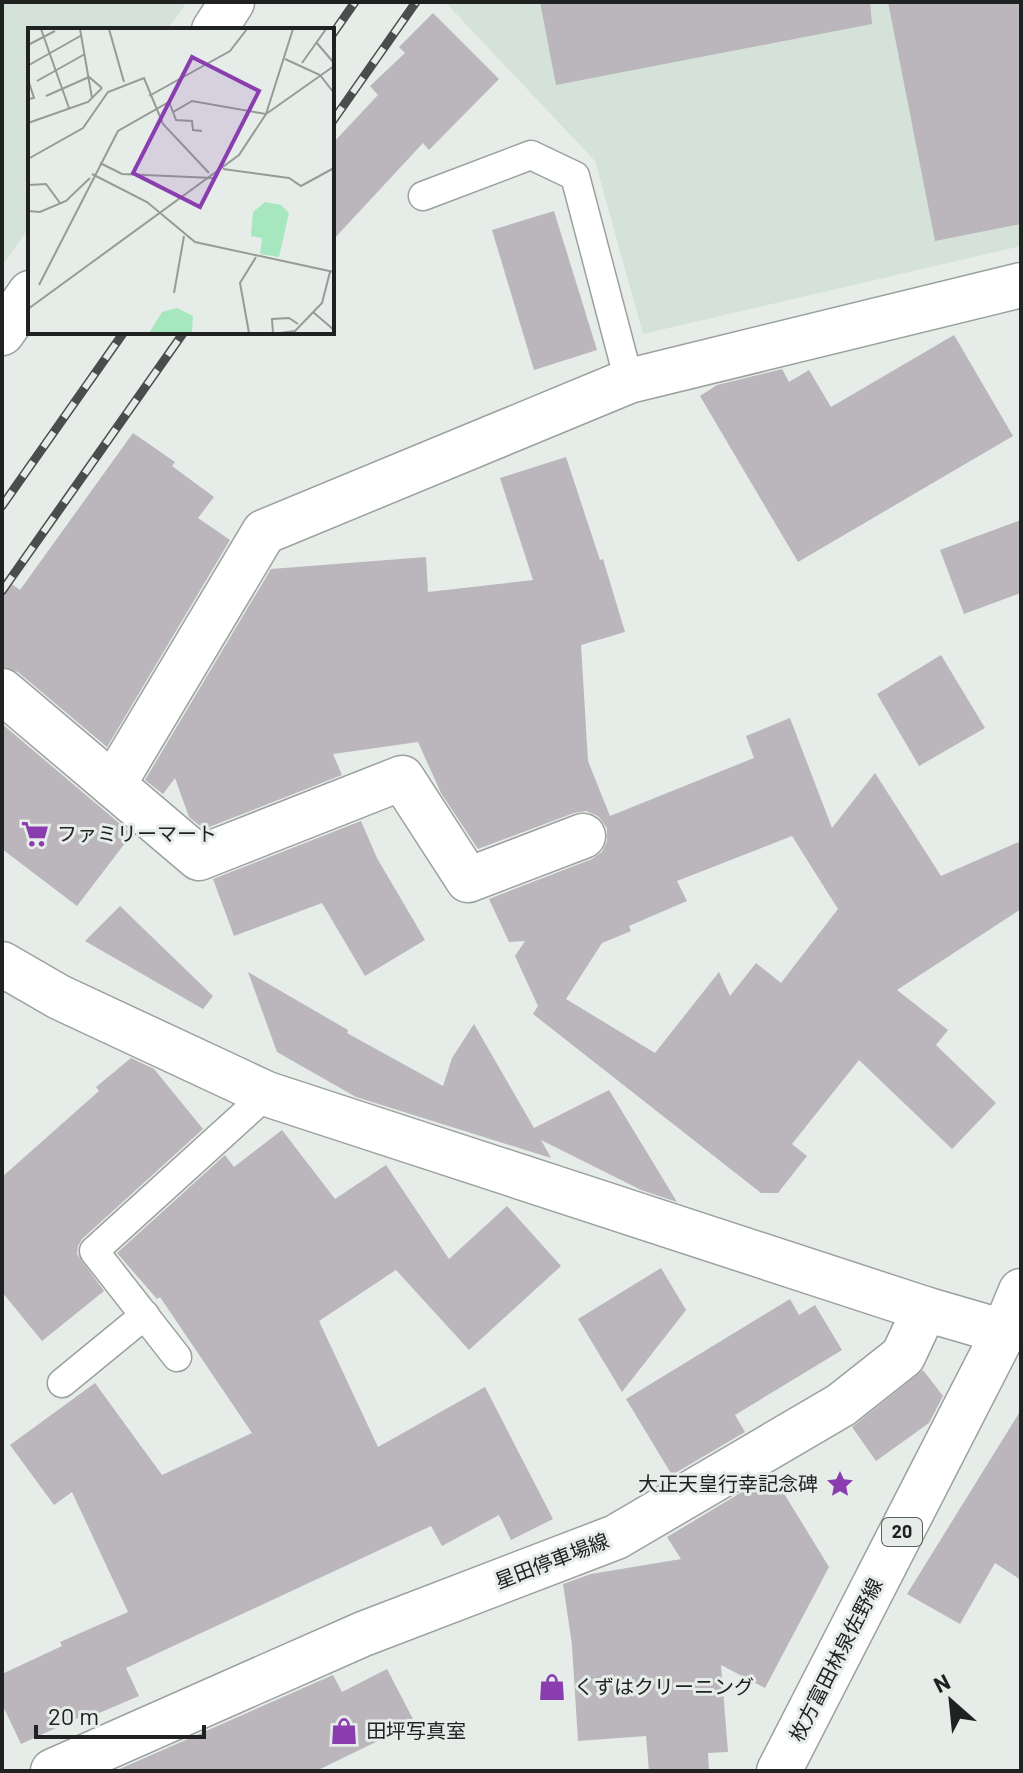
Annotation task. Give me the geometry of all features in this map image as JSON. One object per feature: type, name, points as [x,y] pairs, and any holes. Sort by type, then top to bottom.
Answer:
[{"type":"street","points":[[215,28],[232,2]]},
{"type":"street","points":[[113,785],[264,532],[629,381],[1021,285]]},
{"type":"street","points":[[2,333],[28,296]]},
{"type":"street","points":[[2,691],[199,858],[402,778],[468,880],[583,836]]},
{"type":"street","points":[[2,964],[59,997],[267,1094],[1004,1332]]},
{"type":"street","name":"枚方富田林泉佐野線","points":[[779,1771],[1004,1332],[1021,1291]]},
{"type":"street","name":"星田停車場線","points":[[53,1771],[363,1634],[616,1537],[841,1405],[903,1356],[925,1309]]},
{"type":"lane","points":[[423,196],[531,155],[575,176],[629,381]]},
{"type":"lane","points":[[177,1357],[94,1251],[267,1094]]},
{"type":"lane","points":[[62,1383],[145,1315]]},
{"type":"shaded area","points":[[2,2],[187,2],[168,28],[28,28],[28,229],[2,266]]},
{"type":"shaded area","points":[[445,2],[1021,2],[1021,246],[643,334],[595,161]]},
{"type":"building","points":[[540,2],[870,2],[872,24],[556,85]]},
{"type":"building","points":[[888,2],[1021,2],[1021,224],[935,241]]},
{"type":"building","points":[[433,13],[499,79],[429,150],[423,143],[334,239],[334,142],[378,95],[370,86],[405,53],[399,47]]},
{"type":"building","points":[[554,211],[597,350],[534,370],[492,230]]},
{"type":"building","points":[[954,335],[1013,436],[798,562],[700,396],[717,385],[782,369],[789,382],[809,370],[831,407]]},
{"type":"building","points":[[133,433],[175,462],[172,466],[214,497],[198,518],[230,540],[107,747],[18,672],[2,667],[2,577],[20,590]]},
{"type":"building","points":[[566,457],[600,560],[603,559],[625,632],[581,645],[588,761],[610,816],[754,758],[746,736],[790,718],[832,828],[875,773],[941,876],[1021,841],[1021,909],[897,990],[948,1030],[936,1045],[996,1103],[952,1149],[859,1060],[792,1144],[807,1156],[778,1193],[761,1193],[533,1014],[538,1006],[515,956],[525,941],[509,942],[489,899],[592,859],[602,852],[607,841],[607,828],[598,816],[586,811],[574,813],[478,849],[441,793],[418,742],[333,754],[342,775],[204,829],[189,817],[175,778],[163,794],[145,780],[271,569],[426,557],[428,592],[533,580],[500,478]],"holes":[[[792,836],[838,909],[781,983],[756,963],[730,996],[719,972],[655,1053],[566,999],[602,943],[631,931],[629,926],[687,901],[677,881]]]},
{"type":"building","points":[[1021,520],[1021,593],[964,614],[940,550]]},
{"type":"building","points":[[941,655],[985,728],[919,766],[877,694]]},
{"type":"building","points":[[2,724],[132,834],[77,906],[2,849]]},
{"type":"building","points":[[361,821],[377,858],[425,940],[365,976],[322,903],[234,936],[213,879]]},
{"type":"building","points":[[120,906],[213,996],[203,1009],[85,941]]},
{"type":"building","points":[[248,972],[348,1030],[347,1033],[443,1086],[452,1058],[474,1024],[534,1128],[609,1090],[677,1202],[641,1190],[541,1140],[551,1158],[356,1097],[277,1052]]},
{"type":"building","points":[[131,1058],[154,1069],[203,1129],[82,1239],[77,1254],[104,1291],[42,1341],[2,1292],[2,1177],[99,1091],[96,1087]]},
{"type":"building","points":[[282,1130],[335,1199],[386,1165],[449,1259],[507,1206],[561,1266],[469,1350],[396,1270],[319,1321],[378,1447],[485,1387],[553,1519],[511,1540],[499,1515],[442,1546],[431,1526],[126,1668],[139,1696],[92,1716],[91,1712],[21,1744],[2,1704],[2,1674],[62,1646],[60,1642],[128,1612],[72,1492],[54,1505],[10,1445],[95,1383],[162,1475],[252,1433],[160,1297],[157,1299],[117,1253],[225,1155],[234,1167]]},
{"type":"building","points":[[661,1268],[686,1310],[622,1392],[578,1319]]},
{"type":"building","points":[[790,1299],[799,1315],[815,1305],[842,1350],[735,1415],[745,1432],[672,1475],[626,1399]]},
{"type":"building","points":[[923,1370],[943,1396],[929,1423],[876,1461],[852,1427]]},
{"type":"building","points":[[1021,1410],[1021,1580],[995,1563],[960,1624],[907,1594]]},
{"type":"building","points":[[772,1474],[829,1567],[765,1688],[721,1665],[728,1752],[708,1753],[709,1771],[649,1771],[646,1736],[578,1741],[572,1645],[563,1584],[591,1574],[681,1559],[667,1537]]},
{"type":"building","points":[[387,1669],[415,1723],[316,1771],[115,1771],[333,1675],[342,1692]]},
{"type":"railway","points":[[334,32],[355,2]]},
{"type":"railway","points":[[334,119],[416,2]]},
{"type":"railway","points":[[2,506],[123,334]]},
{"type":"railway","points":[[2,591],[183,334]]},
{"type":"place","name":"ファミリーマート","points":[[35,834]]},
{"type":"place","name":"大正天皇行幸記念碑","points":[[840,1484]]},
{"type":"place","name":"くずはクリーニング","points":[[552,1687]]},
{"type":"place","name":"田坪写真室","points":[[344,1731]]}]
